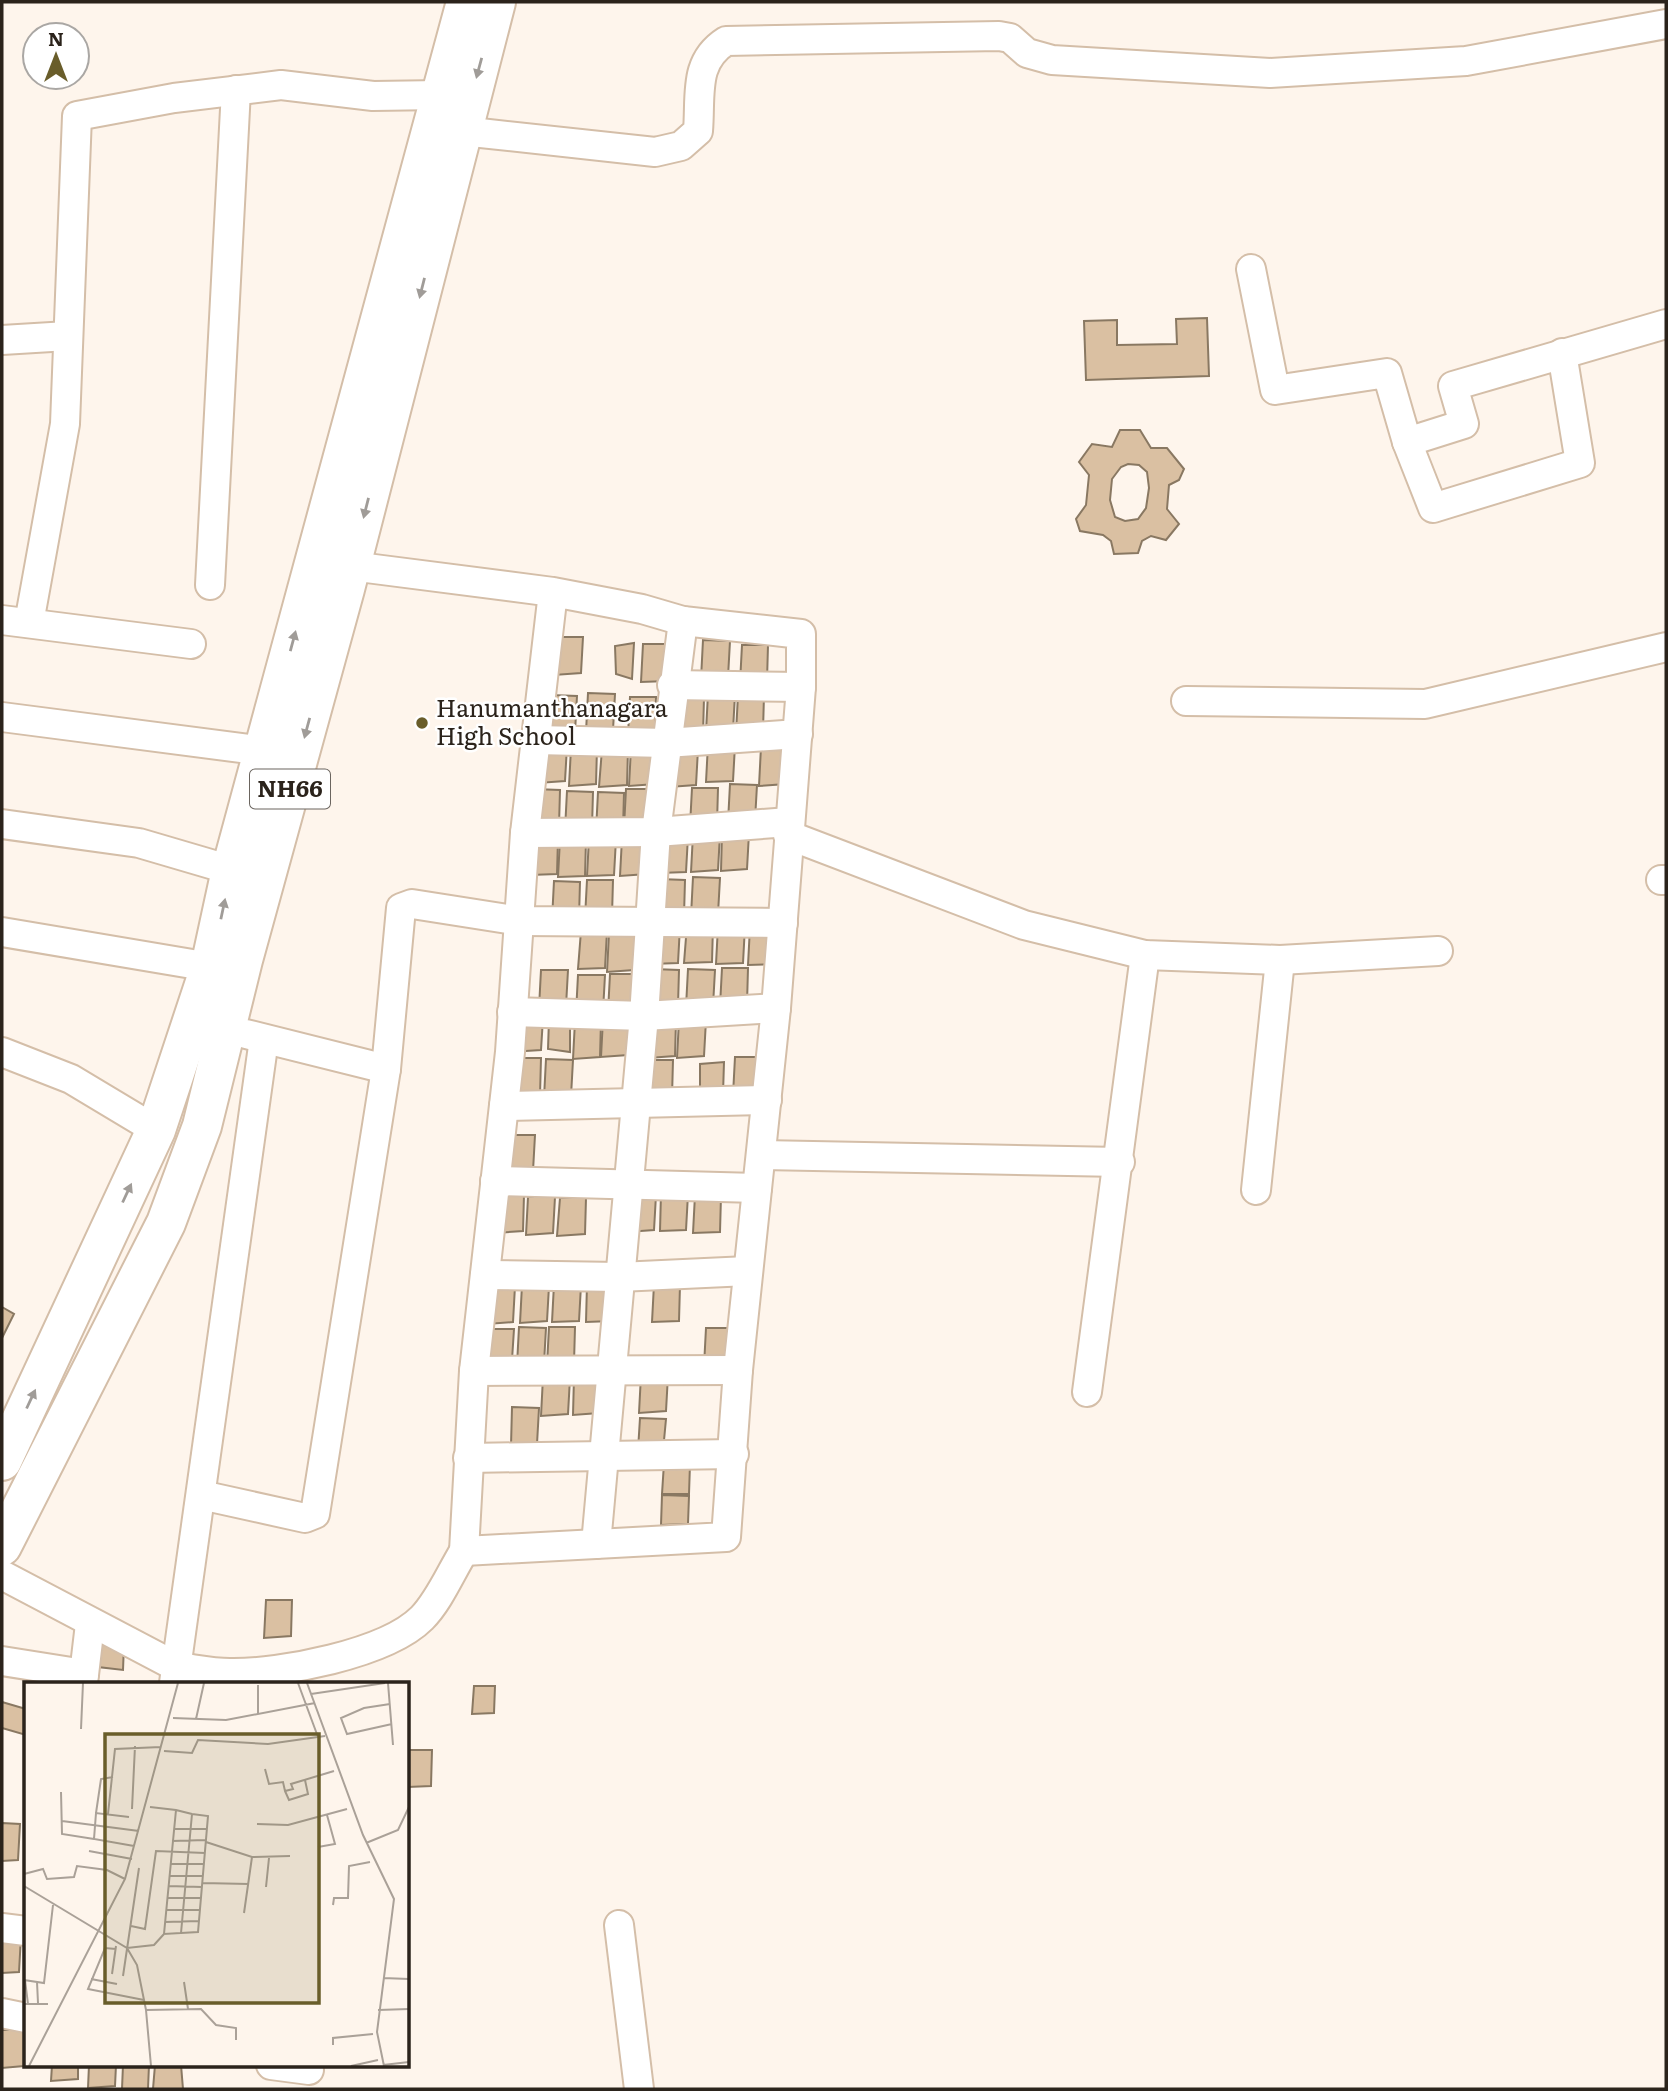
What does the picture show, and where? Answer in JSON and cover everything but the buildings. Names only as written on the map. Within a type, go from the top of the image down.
[{"type":"highway","name":"NH66","points":[[2,1461],[156,1130],[210,967],[231,870],[466,2]]},
{"type":"highway","name":"NH66","points":[[2,1546],[166,1223],[202,1126],[351,566],[496,2]]},
{"type":"street","points":[[463,131],[655,152],[681,145],[698,131],[703,64],[712,50],[726,41],[999,36],[1010,38],[1027,53],[1052,60],[1270,73],[1466,61],[1660,17]]},
{"type":"street","points":[[191,644],[15,621],[65,424],[77,116],[174,98],[281,85],[373,96],[441,95]]},
{"type":"street","points":[[210,585],[236,90]]},
{"type":"street","points":[[1251,269],[1275,390],[1387,373],[1407,442],[1433,509],[1580,463],[1562,353]]},
{"type":"street","points":[[1407,442],[1464,424],[1453,386],[1666,324]]},
{"type":"street","points":[[2,340],[68,336]]},
{"type":"street","points":[[351,566],[553,592],[642,609],[683,621],[801,634],[798,734],[788,829],[776,1008],[738,1370],[726,1537],[464,1551]]},
{"type":"street","points":[[2,1575],[182,1678],[330,1659],[386,1643],[422,1618],[464,1551],[474,1371],[504,1107],[526,833],[536,740],[545,688],[553,592]]},
{"type":"street","points":[[596,1544],[602,1454],[644,1016],[656,832],[683,621]]},
{"type":"street","points":[[1186,701],[1425,704],[1666,647]]},
{"type":"street","points":[[673,685],[801,687]]},
{"type":"street","points":[[2,717],[264,751]]},
{"type":"street","points":[[536,740],[666,743],[798,734]]},
{"type":"street","points":[[2,824],[139,843],[231,870]]},
{"type":"street","points":[[526,833],[788,829],[1024,925],[1145,955],[1280,960],[1438,951]]},
{"type":"street","points":[[201,1495],[305,1518],[316,1514],[386,1069],[401,908],[412,904],[520,920],[783,923]]},
{"type":"street","points":[[2,932],[210,967]]},
{"type":"street","points":[[1087,1392],[1120,1162],[1145,955]]},
{"type":"street","points":[[1256,1190],[1280,960]]},
{"type":"street","points":[[512,1012],[644,1016],[776,1008]]},
{"type":"street","points":[[226,1029],[386,1069]]},
{"type":"street","points":[[182,1678],[201,1495],[264,1039]]},
{"type":"street","points":[[2,1052],[71,1079],[156,1130]]},
{"type":"street","points":[[504,1107],[767,1100]]},
{"type":"street","points":[[761,1155],[1120,1162]]},
{"type":"street","points":[[495,1181],[757,1188]]},
{"type":"street","points":[[485,1275],[619,1277],[748,1270]]},
{"type":"street","points":[[474,1371],[738,1370]]},
{"type":"street","points":[[468,1458],[734,1454]]},
{"type":"street","points":[[2,1661],[83,1679],[90,1624]]},
{"type":"street","points":[[619,1925],[639,2089]]},
{"type":"street","points":[[2,1928],[24,1931]]},
{"type":"street","points":[[2,2013],[24,2018]]},
{"type":"street","points":[[275,2066],[310,2075]]},
{"type":"place","name":"Hanumanthanagara High School","points":[[422,723]]}]
